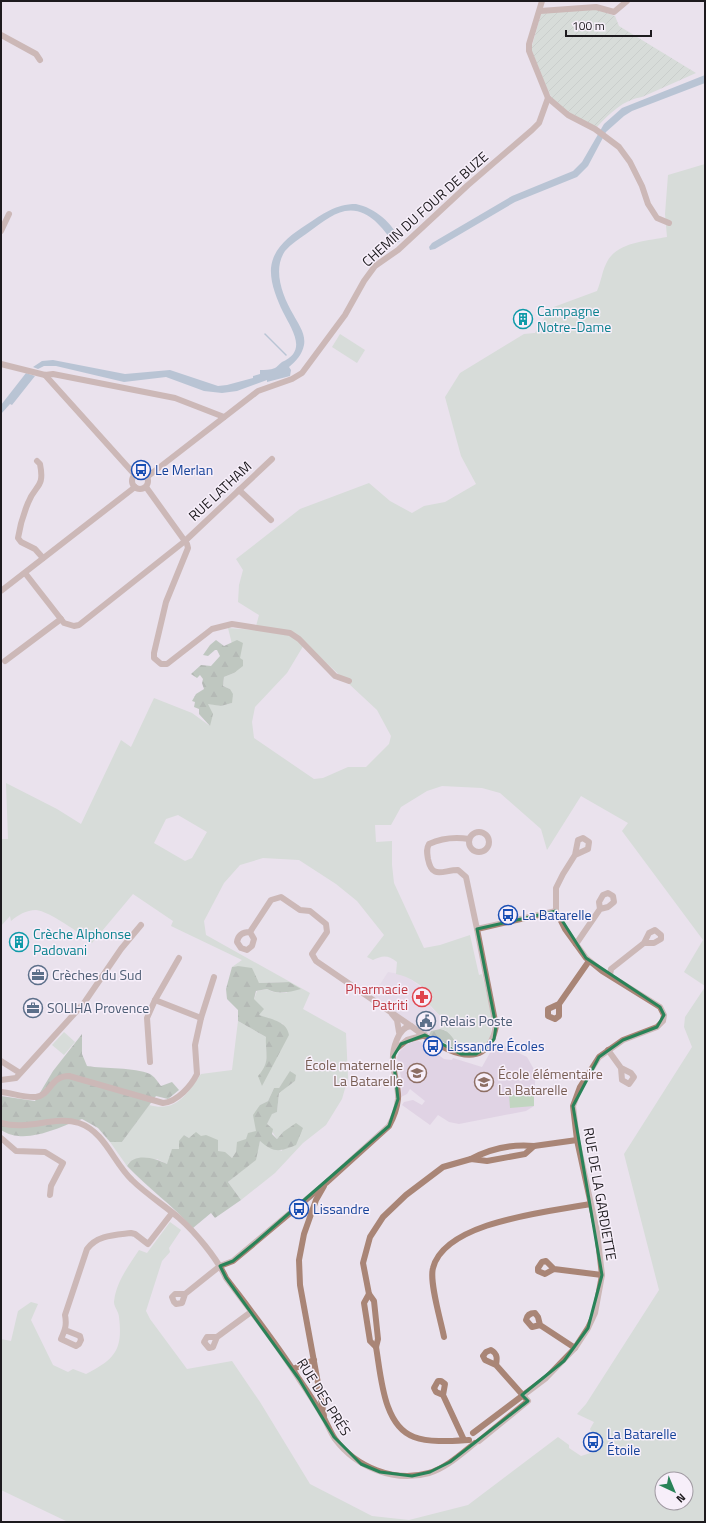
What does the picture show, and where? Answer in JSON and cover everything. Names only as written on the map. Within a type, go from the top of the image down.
[{"type":"street","points":[[542,1],[529,44],[529,51],[548,98],[568,115],[606,136],[624,152],[642,186],[648,204],[657,218],[669,223]]},
{"type":"street","points":[[540,11],[596,7],[614,12],[627,1]]},
{"type":"street","points":[[1,35],[36,54],[40,60]]},
{"type":"street","name":"CHEMIN DU FOUR DE BUZE","points":[[149,476],[258,391],[302,374],[348,311],[371,270],[398,250],[468,185],[532,130],[539,123],[548,98]]},
{"type":"street","points":[[1,231],[9,214]]},
{"type":"street","points":[[1,364],[42,374],[129,388],[175,398],[224,417]]},
{"type":"street","points":[[42,374],[135,475]]},
{"type":"street","name":"RUE LATHAM","points":[[61,619],[68,625],[79,624],[185,541],[272,459]]},
{"type":"street","points":[[37,461],[40,464],[42,482],[28,502],[25,514],[22,518],[18,538],[21,542],[35,549],[43,558]]},
{"type":"street","points":[[135,475],[141,474],[149,476],[146,487],[141,489],[135,487]]},
{"type":"street","points":[[135,475],[133,482],[135,487]]},
{"type":"street","points":[[1,591],[135,487]]},
{"type":"street","points":[[146,487],[185,541],[188,548],[186,557],[174,581],[166,602],[154,653],[156,661],[161,664],[167,664],[212,629],[224,624],[232,624],[290,633],[299,639],[335,676],[349,681]]},
{"type":"street","points":[[239,490],[270,520]]},
{"type":"street","points":[[5,661],[61,619],[25,573]]},
{"type":"street","points":[[250,932],[271,900],[276,897],[281,897],[300,910],[310,911],[326,924],[327,928],[327,932],[312,954],[316,961],[392,1014],[399,1016],[412,1027],[446,1049],[461,1054],[476,1054],[487,1048],[494,1039],[496,1026],[466,877],[458,870],[439,873],[433,872],[429,867],[426,852],[430,844],[434,842],[458,837],[469,838]]},
{"type":"street","points":[[575,854],[556,888],[556,911],[565,929],[589,961],[610,975],[611,969],[644,943]]},
{"type":"street","points":[[576,944],[600,909]]},
{"type":"street","points":[[477,929],[556,911]]},
{"type":"street","points":[[1,1080],[13,1080],[84,1004],[121,949],[141,925]]},
{"type":"street","points":[[150,1062],[147,1018],[155,1000],[179,958]]},
{"type":"street","points":[[559,1004],[589,961]]},
{"type":"street","name":"RUE DE LA GARDIETTE","points":[[472,1441],[469,1437],[546,1378],[575,1348],[588,1328],[595,1313],[602,1275],[596,1232],[577,1140],[572,1106],[590,1070],[599,1057],[623,1040],[657,1027],[663,1021],[664,1015],[660,1007],[610,975]]},
{"type":"street","points":[[1,1092],[36,1097],[44,1094],[55,1079],[62,1076],[69,1076],[163,1103],[169,1102],[184,1092],[197,1074],[195,1045],[201,1018],[214,977]]},
{"type":"street","points":[[155,1000],[201,1018]]},
{"type":"street","points":[[392,1014],[396,1020],[399,1033],[407,1040]]},
{"type":"street","points":[[185,1294],[220,1266],[233,1261],[326,1183],[385,1130],[392,1120],[398,1099],[397,1083],[393,1064],[399,1033],[403,1028],[412,1027]]},
{"type":"street","points":[[412,1027],[416,1034],[414,1037]]},
{"type":"street","points":[[395,1050],[407,1040],[425,1035]]},
{"type":"street","points":[[608,1050],[621,1068]]},
{"type":"street","points":[[1,1061],[20,1073]]},
{"type":"street","name":"RUE DES PRÉS","points":[[1,1123],[23,1127],[69,1120],[80,1123],[100,1138],[132,1180],[187,1227],[220,1266],[226,1278],[293,1369],[334,1437],[349,1454],[362,1464],[380,1472],[399,1476],[412,1476],[430,1472],[450,1462],[465,1451],[472,1441]]},
{"type":"street","points":[[1,1138],[16,1151],[45,1152],[63,1163],[51,1186],[50,1195]]},
{"type":"street","points":[[496,1365],[528,1401],[472,1441],[426,1440],[412,1436],[400,1428],[390,1415],[376,1347],[378,1339],[374,1301],[369,1294],[363,1263],[370,1237],[383,1217],[406,1195],[443,1167],[471,1159],[485,1152],[522,1145],[534,1146],[577,1140]]},
{"type":"street","points":[[471,1159],[487,1161],[524,1154],[534,1146]]},
{"type":"street","points":[[325,1420],[300,1285],[299,1260],[304,1234],[316,1200],[326,1183]]},
{"type":"street","points":[[444,1337],[436,1300],[433,1268],[442,1249],[457,1238],[490,1224],[590,1204]]},
{"type":"street","points":[[65,1330],[67,1324],[65,1315],[87,1249],[92,1242],[97,1239],[131,1233],[135,1234],[148,1244],[172,1213]]},
{"type":"street","points":[[554,1269],[602,1275]]},
{"type":"street","points":[[369,1294],[364,1302],[370,1341],[376,1347]]},
{"type":"street","points":[[217,1337],[251,1312]]},
{"type":"street","points":[[540,1325],[575,1348]]},
{"type":"street","points":[[293,1369],[314,1360]]},
{"type":"street","points":[[443,1395],[472,1441]]},
{"type":"highlighted area","points":[[556,911],[586,958],[660,1007],[664,1015],[657,1027],[623,1040],[599,1057],[573,1106],[602,1275],[588,1328],[564,1361],[522,1395],[528,1401],[450,1462],[430,1472],[412,1476],[380,1472],[361,1464],[334,1437],[299,1379],[226,1278],[220,1266],[233,1261],[256,1242],[389,1126],[398,1099],[393,1057],[401,1044],[425,1035],[461,1054],[476,1054],[487,1047],[494,1039],[496,1026],[477,929]]},
{"type":"shaded area","points":[[388,972],[405,975],[434,998],[431,1007],[442,1018],[444,1024],[440,1029],[431,1031],[429,1035],[372,997]]},
{"type":"shaded area","name":"École élémentaire La Batarelle","points":[[419,1041],[444,1059],[452,1060],[453,1058],[482,1067],[496,1042],[527,1057],[536,1073],[534,1106],[526,1111],[459,1124],[449,1122],[438,1115],[430,1125],[402,1105],[404,1102],[413,1100],[422,1105],[425,1101],[410,1089],[407,1094],[401,1097],[402,1082],[397,1058],[399,1052],[409,1042]]},
{"type":"green space","points":[[596,9],[615,16],[619,26],[696,73],[623,104],[612,112],[597,127],[573,116],[553,100],[531,49],[541,14],[545,12]]},
{"type":"green space","points":[[705,164],[705,986],[684,972],[703,940],[622,831],[628,823],[581,796],[547,850],[541,829],[500,793],[482,788],[442,786],[427,791],[401,807],[391,825],[375,825],[376,842],[392,841],[394,883],[424,948],[440,945],[470,935],[479,975],[482,974],[491,1013],[492,1026],[490,1037],[485,1046],[475,1051],[459,1050],[445,1030],[440,1029],[443,1024],[442,1018],[429,1004],[433,998],[430,994],[411,980],[396,974],[397,962],[394,960],[385,956],[373,960],[367,957],[384,935],[357,901],[336,884],[299,860],[263,858],[240,865],[224,883],[204,921],[206,935],[310,993],[303,1009],[346,1033],[348,1078],[342,1099],[326,1125],[303,1143],[275,1173],[241,1200],[228,1182],[255,1160],[260,1141],[282,1151],[283,1132],[277,1139],[267,1124],[272,1113],[277,1112],[279,1092],[295,1081],[291,1071],[279,1088],[274,1088],[268,1101],[260,1105],[256,1131],[246,1139],[232,1158],[218,1151],[201,1136],[189,1138],[184,1135],[179,1149],[167,1164],[157,1159],[129,1162],[127,1166],[110,1142],[122,1142],[149,1105],[159,1107],[167,1106],[180,1100],[201,1074],[232,1070],[238,1021],[266,1037],[267,1056],[262,1086],[283,1024],[258,1015],[254,999],[257,991],[267,989],[273,992],[287,993],[289,982],[259,983],[238,966],[232,967],[242,960],[171,926],[173,921],[133,894],[92,943],[73,929],[42,911],[36,910],[22,913],[11,921],[10,916],[1,926],[1,839],[8,839],[6,783],[57,809],[81,824],[121,740],[131,747],[154,698],[192,713],[210,726],[207,703],[221,706],[232,703],[230,689],[223,686],[224,677],[234,673],[240,658],[232,644],[228,628],[255,630],[259,615],[238,602],[239,585],[243,570],[236,559],[300,509],[369,483],[390,501],[412,513],[424,506],[445,502],[476,484],[461,456],[445,397],[460,373],[524,334],[535,333],[551,308],[597,291],[606,264],[610,257],[617,251],[632,244],[667,237],[665,214],[668,175]],"holes":[[[305,643],[377,710],[391,736],[389,744],[366,767],[348,767],[323,778],[314,779],[254,738],[252,722],[255,707],[287,673]],[[178,815],[207,832],[192,858],[185,861],[154,843],[166,819]]]},
{"type":"green space","points":[[340,334],[365,350],[357,363],[332,347]]},
{"type":"green space","points":[[216,640],[224,646],[237,640],[243,643],[240,658],[243,660],[243,666],[234,673],[224,677],[223,686],[230,689],[233,694],[232,703],[221,706],[208,704],[213,714],[210,726],[199,714],[199,709],[194,707],[195,702],[192,701],[196,694],[204,689],[202,683],[203,679],[200,675],[197,678],[191,674],[201,665],[211,666],[220,656],[217,650],[208,656],[203,655],[210,645]]},
{"type":"green space","points":[[238,966],[252,968],[259,983],[289,982],[301,989],[284,992],[275,992],[267,989],[256,991],[254,999],[264,1009],[259,1015],[273,1019],[282,1024],[288,1030],[289,1035],[262,1086],[258,1076],[266,1062],[266,1037],[238,1021],[238,1010],[227,999],[226,989],[232,967]]},
{"type":"green space","points":[[705,987],[705,1522],[68,1522],[1,1490],[1,1339],[11,1341],[18,1311],[31,1302],[38,1304],[31,1320],[53,1365],[68,1372],[73,1369],[86,1374],[96,1369],[110,1358],[118,1346],[120,1338],[119,1317],[114,1302],[120,1281],[139,1250],[147,1253],[170,1222],[181,1230],[169,1248],[170,1252],[162,1261],[146,1311],[150,1319],[187,1369],[232,1361],[260,1402],[310,1484],[372,1516],[409,1520],[468,1505],[558,1437],[569,1445],[569,1448],[581,1456],[597,1451],[594,1437],[590,1429],[594,1422],[577,1414],[586,1404],[659,1290],[624,1154],[692,1047],[684,1027],[685,1017]]},
{"type":"green space","points":[[440,1029],[450,1034],[459,1050],[429,1035],[431,1031]]},
{"type":"green space","points":[[64,1032],[75,1042],[64,1055],[52,1045]]},
{"type":"green space","points":[[82,1034],[82,1054],[87,1066],[136,1070],[150,1074],[161,1086],[172,1082],[179,1090],[168,1099],[156,1096],[122,1142],[110,1142],[98,1128],[82,1119],[42,1134],[31,1136],[10,1134],[1,1130],[1,1096],[35,1101],[53,1071]]},
{"type":"green space","points":[[290,1071],[296,1075],[295,1081],[279,1093],[277,1112],[272,1114],[267,1124],[273,1129],[272,1134],[277,1139],[283,1132],[296,1123],[303,1128],[296,1145],[277,1150],[269,1148],[260,1141],[256,1160],[228,1182],[241,1200],[215,1218],[211,1213],[193,1228],[127,1166],[130,1162],[140,1158],[151,1158],[167,1164],[172,1149],[179,1149],[179,1141],[184,1135],[189,1138],[196,1132],[201,1136],[206,1135],[218,1140],[218,1151],[225,1152],[232,1158],[236,1152],[237,1142],[246,1139],[248,1133],[256,1131],[253,1115],[260,1105],[268,1101],[274,1088],[279,1088]]},
{"type":"green space","points":[[534,1094],[534,1106],[510,1108],[509,1095]]},
{"type":"water","points":[[705,75],[705,83],[632,111],[624,116],[606,132],[588,166],[577,177],[515,202],[435,249],[430,250],[429,247],[432,243],[512,196],[573,171],[582,162],[604,124],[622,108]]},
{"type":"water","points":[[349,204],[356,204],[370,209],[388,222],[397,234],[400,241],[397,243],[393,242],[384,230],[367,215],[360,212],[345,211],[325,220],[285,251],[279,266],[280,283],[289,307],[304,336],[303,349],[300,355],[289,367],[291,370],[290,376],[267,382],[267,380],[237,391],[222,393],[204,391],[166,377],[124,382],[56,366],[44,366],[38,369],[33,367],[42,361],[53,360],[125,374],[170,370],[218,386],[253,378],[253,376],[260,374],[260,370],[275,368],[290,357],[294,352],[296,340],[276,296],[273,285],[271,268],[275,254],[289,237],[324,214],[335,208]]},
{"type":"water","points":[[26,373],[35,376],[12,405],[10,404],[1,414],[1,405]]},
{"type":"waterway","points":[[265,334],[286,355]]},
{"type":"place","name":"Campagne Notre-Dame","points":[[523,319]]},
{"type":"place","name":"Le Merlan","points":[[141,470]]},
{"type":"place","name":"La Batarelle","points":[[508,915]]},
{"type":"place","name":"Crèche Alphonse Padovani","points":[[19,942]]},
{"type":"place","name":"Crèches du Sud","points":[[38,975]]},
{"type":"place","name":"Pharmacie Patriti","points":[[422,997]]},
{"type":"place","name":"SOLIHA Provence","points":[[33,1008]]},
{"type":"place","name":"Relais Poste","points":[[426,1021]]},
{"type":"place","name":"Lissandre Écoles","points":[[433,1046]]},
{"type":"place","name":"École maternelle La Batarelle","points":[[417,1073]]},
{"type":"place","name":"École élémentaire La Batarelle","points":[[484,1082]]},
{"type":"place","name":"Lissandre","points":[[299,1209]]},
{"type":"place","name":"La Batarelle Étoile","points":[[593,1442]]}]
